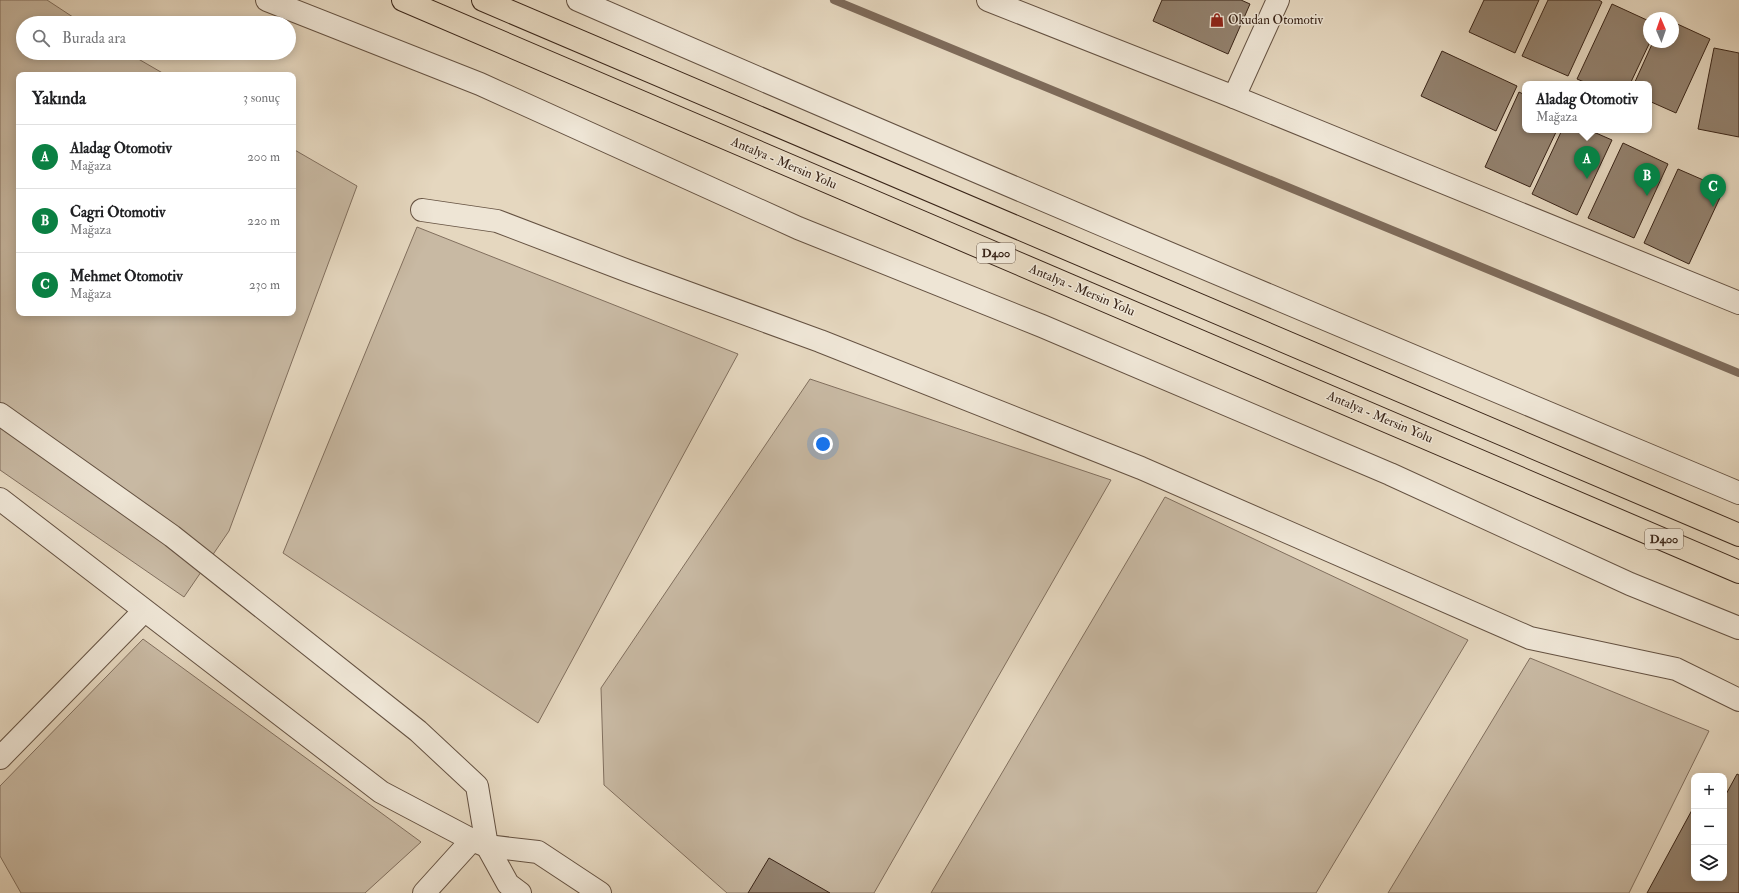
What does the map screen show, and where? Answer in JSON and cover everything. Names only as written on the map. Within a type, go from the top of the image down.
[{"type":"highway","name":"Antalya - Mersin Yolu","points":[[403,0],[1589,506],[1739,572]]},
{"type":"highway","name":"D400","points":[[483,0],[1739,535]]},
{"type":"street","points":[[267,0],[480,84],[798,228],[1078,341],[1390,474],[1630,584],[1739,628]]},
{"type":"street","points":[[578,0],[848,118],[1739,492]]},
{"type":"street","points":[[988,0],[1234,97],[1739,303]]},
{"type":"street","points":[[1234,97],[1278,0]]},
{"type":"street","points":[[422,210],[497,221],[628,271],[820,341],[1141,468],[1530,638],[1676,669],[1739,700]]},
{"type":"street","points":[[0,414],[172,536],[418,731],[477,786],[480,843],[508,884],[520,893]]},
{"type":"street","points":[[0,499],[381,792],[480,843],[538,852],[600,893]]},
{"type":"street","points":[[0,758],[144,611]]},
{"type":"street","points":[[424,893],[480,843]]},
{"type":"shaded area","points":[[0,0],[47,0],[71,16],[16,16],[16,60],[140,60],[161,72],[16,72],[16,316],[296,316],[296,151],[357,186],[229,531],[184,597],[0,470]]},
{"type":"shaded area","points":[[417,227],[738,354],[538,723],[283,553]]},
{"type":"shaded area","points":[[810,379],[1111,480],[874,893],[727,893],[604,785],[601,688]]},
{"type":"shaded area","points":[[1165,497],[1468,640],[1316,893],[931,893]]},
{"type":"shaded area","points":[[143,639],[421,842],[365,893],[21,893],[0,856],[0,786]]},
{"type":"shaded area","points":[[1530,658],[1709,731],[1629,893],[1388,893]]},
{"type":"building","points":[[1162,0],[1241,0],[1250,4],[1228,54],[1153,21]]},
{"type":"building","points":[[1484,0],[1539,0],[1515,53],[1469,32]]},
{"type":"building","points":[[1548,0],[1599,0],[1602,2],[1568,76],[1522,56]]},
{"type":"building","points":[[1612,4],[1643,18],[1643,48],[1647,48],[1631,81],[1582,81],[1577,79]]},
{"type":"building","points":[[1679,25],[1710,39],[1676,113],[1652,102],[1652,81],[1635,81],[1650,48],[1679,48]]},
{"type":"building","points":[[1714,48],[1739,53],[1739,137],[1698,129]]},
{"type":"building","points":[[1442,51],[1517,86],[1496,131],[1421,96]]},
{"type":"building","points":[[1519,92],[1522,94],[1522,133],[1556,133],[1530,187],[1485,167]]},
{"type":"building","points":[[1561,133],[1596,133],[1612,140],[1577,215],[1532,194]]},
{"type":"building","points":[[1623,143],[1668,164],[1634,238],[1588,218]]},
{"type":"building","points":[[1678,169],[1724,189],[1689,264],[1644,243]]},
{"type":"building","points":[[1737,774],[1739,775],[1739,893],[1647,893],[1691,812],[1691,881],[1727,881],[1727,792]]},
{"type":"building","points":[[769,858],[830,893],[748,893]]},
{"type":"waterway","points":[[834,0],[1739,373]]},
{"type":"place","name":"Okudan Otomotiv","points":[[1217,20]]},
{"type":"place","name":"Aladag Otomotiv","points":[[1587,179]]},
{"type":"place","name":"Cagri Otomotiv","points":[[1647,196]]},
{"type":"place","name":"Mehmet Otomotiv","points":[[1713,207]]}]
